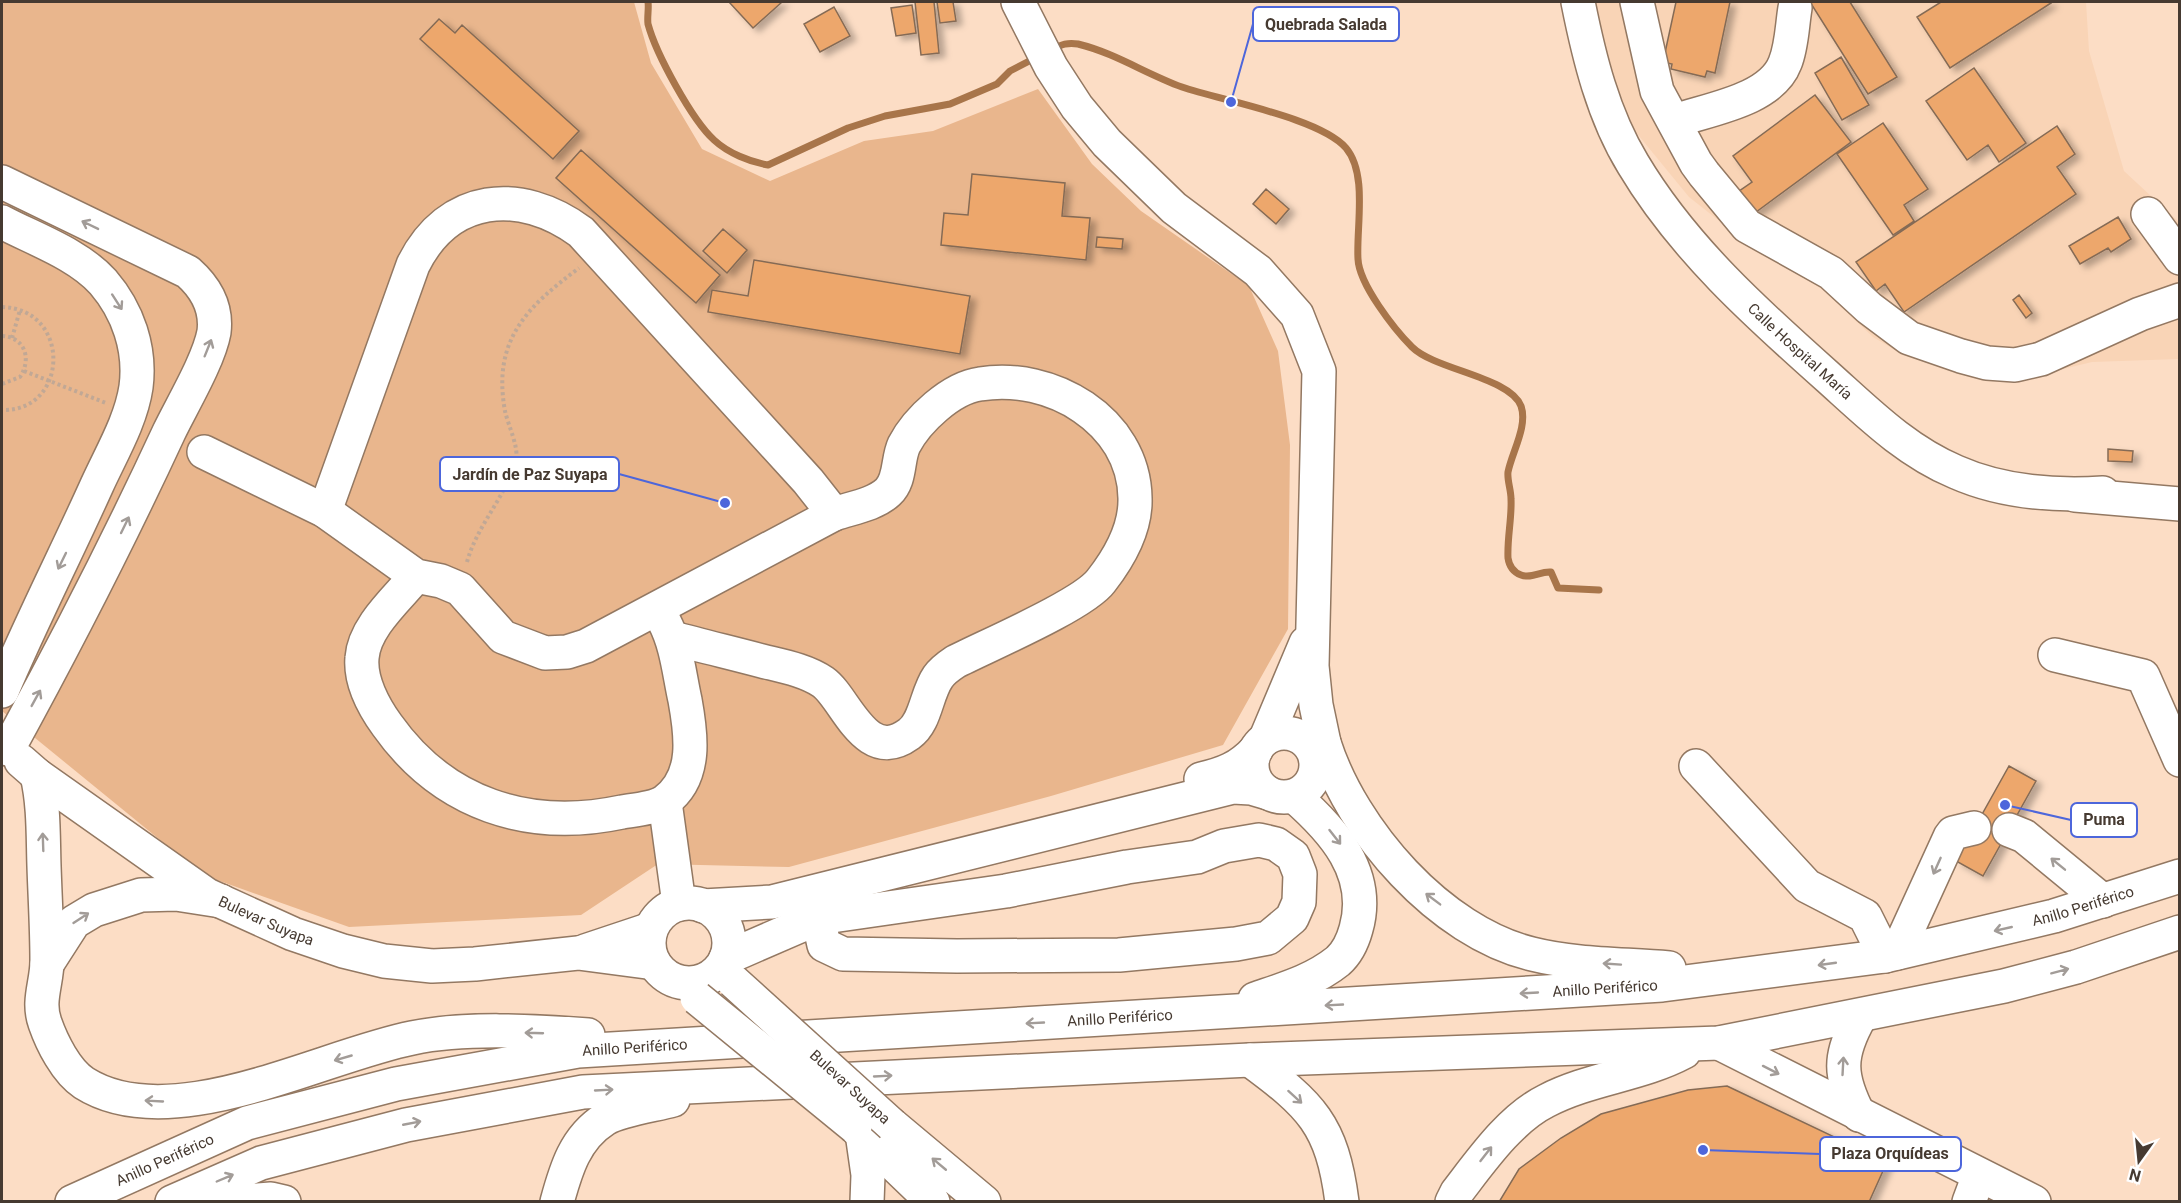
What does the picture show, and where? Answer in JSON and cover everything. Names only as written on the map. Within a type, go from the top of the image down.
[{"type":"main road","points":[[818,918],[824,945],[843,954],[1119,955],[1236,944],[1268,938],[1292,918],[1299,902],[1300,874],[1293,856],[1276,844],[1259,840],[1224,846],[1197,857],[1127,867],[1006,891],[818,918],[727,963],[700,981],[676,981],[650,952],[651,929],[657,918],[691,905],[772,902],[923,867],[1233,788],[1251,788],[1281,794],[1312,782],[1320,741],[1311,666],[1319,371],[1297,315],[1258,271],[1174,208],[1107,143],[1077,107],[1051,67],[1018,2]]},
{"type":"main road","name":"Calle Hospital María","points":[[1578,2],[1598,85],[1632,163],[1675,225],[1779,334],[1910,448],[1947,468],[1981,482],[2006,488],[2075,495],[2180,488]]},
{"type":"main road","points":[[1637,2],[1657,91],[1696,163],[1747,226],[1831,273],[1899,333],[1923,344],[1987,363],[2028,363],[2180,300]]},
{"type":"main road","points":[[1674,121],[1757,94],[1775,81],[1788,55],[1795,8]]},
{"type":"main road","points":[[2,182],[188,273],[206,292],[214,318],[211,344],[158,458],[49,675],[5,747]]},
{"type":"main road","points":[[325,511],[413,265],[422,246],[441,225],[465,211],[489,204],[516,203],[561,218],[600,252],[808,481],[834,514]]},
{"type":"main road","points":[[2148,214],[2180,258]]},
{"type":"main road","points":[[2,222],[78,262],[101,280],[119,304],[131,330],[137,359],[136,388],[129,412],[2,691]]},
{"type":"main road","points":[[204,452],[325,511],[416,576],[441,581],[460,589],[503,637],[545,653],[567,652],[586,646],[834,514],[873,502],[889,491],[897,475],[904,446],[945,399],[976,384],[1009,380],[1070,397],[1098,418],[1120,445],[1131,471],[1135,498],[1131,528],[1121,550],[1100,583],[1076,600],[955,662],[939,675],[920,721],[911,734],[898,739],[884,741],[858,728],[845,711],[837,694],[821,681],[799,671],[673,638]]},
{"type":"main road","points":[[2075,495],[2180,504]]},
{"type":"main road","points":[[416,576],[372,629],[362,657],[363,679],[380,716],[404,749],[447,785],[494,809],[529,816],[589,819],[665,802],[688,766],[691,742],[673,638],[657,608]]},
{"type":"main road","points":[[923,867],[928,857],[936,850],[1228,773],[1244,764],[1261,744],[1281,707],[1312,627]]},
{"type":"main road","points":[[2055,655],[2143,676],[2180,760]]},
{"type":"main road","points":[[1281,707],[1292,704],[1303,705],[1312,711],[1320,741],[1340,782],[1375,842],[1422,891],[1470,927],[1504,944],[1541,956],[1755,974]]},
{"type":"main road","points":[[1214,1012],[1308,981],[1340,960],[1353,941],[1358,922],[1360,899],[1356,875],[1343,847],[1322,820],[1281,794],[1259,785],[1253,774],[1261,744],[1278,733],[1297,736],[1312,748],[1320,741]]},
{"type":"main road","name":"Bulevar Suyapa","points":[[5,747],[37,775],[207,895],[293,934],[384,962],[432,966],[475,964],[578,953],[651,929]]},
{"type":"main road","points":[[1696,766],[1807,886],[1866,916],[1891,955]]},
{"type":"main road","points":[[37,775],[42,811],[47,964],[40,1000],[44,1022],[63,1060],[83,1083],[125,1099],[174,1102],[221,1094],[412,1037],[488,1032],[584,1035],[698,1043]]},
{"type":"main road","points":[[665,802],[691,905],[722,922],[727,963]]},
{"type":"main road","points":[[1891,955],[1950,837],[1953,833],[1974,828]]},
{"type":"main road","points":[[2009,830],[2025,836],[2103,901]]},
{"type":"main road","name":"Anillo Periférico","points":[[72,1202],[247,1123],[396,1084],[578,1051],[1662,985],[1891,955],[2055,916],[2180,876]]},
{"type":"main road","points":[[47,964],[74,922],[94,910],[141,895],[176,894],[221,901]]},
{"type":"main road","points":[[727,963],[750,922],[772,902]]},
{"type":"main road","points":[[172,1202],[261,1163],[406,1125],[583,1092],[742,1082],[1710,1043],[1860,1017],[2024,981],[2076,967],[2180,932]]},
{"type":"main road","name":"Bulevar Suyapa","points":[[578,953],[676,981],[870,1128],[984,1202]]},
{"type":"main road","name":"Bulevar Suyapa","points":[[727,963],[933,1202]]},
{"type":"main road","points":[[1858,1115],[1847,1093],[1842,1076],[1848,1038],[1860,1017]]},
{"type":"main road","points":[[1452,1202],[1457,1192],[1498,1139],[1545,1101],[1601,1080],[1661,1064],[1710,1043],[1858,1115],[1974,1188],[2034,1202]]},
{"type":"main road","points":[[1250,1060],[1308,1108],[1328,1137],[1338,1169],[1342,1202]]},
{"type":"main road","points":[[557,1202],[565,1171],[580,1141],[606,1118],[742,1082]]},
{"type":"main road","points":[[867,1202],[870,1128]]},
{"type":"main road","points":[[232,1202],[271,1199],[284,1202]]},
{"type":"path","points":[[460,589],[472,542],[506,488],[517,457],[505,409],[504,372],[507,349],[520,321],[543,295],[600,252]]},
{"type":"path","points":[[2,307],[20,310],[35,319],[46,331],[53,347],[54,364],[49,381],[40,394],[26,405],[2,410]]},
{"type":"path","points":[[12,338],[20,310]]},
{"type":"path","points":[[2,336],[12,338],[24,348],[27,363],[24,371],[13,381],[2,384]]},
{"type":"path","points":[[24,371],[129,412]]},
{"type":"shaded area","points":[[2,2],[634,2],[651,63],[702,149],[770,181],[864,141],[933,131],[1038,89],[1092,164],[1141,211],[1249,286],[1278,351],[1290,445],[1288,629],[1223,745],[1051,796],[789,867],[658,864],[581,915],[349,927],[203,875],[2,711]]},
{"type":"shaded area","points":[[1593,2],[2086,2],[2089,51],[2124,171],[2179,222],[2179,359],[2092,362],[2030,377],[1980,377],[1900,353],[1873,337],[1821,288],[1756,250],[1689,197],[1621,114]]},
{"type":"building","points":[[729,2],[782,2],[753,28]]},
{"type":"building","points":[[915,2],[934,2],[939,53],[921,55]]},
{"type":"building","points":[[937,2],[953,2],[956,21],[940,23]]},
{"type":"building","points":[[1676,2],[1730,2],[1715,73],[1707,71],[1705,77],[1671,69],[1672,64],[1663,62]]},
{"type":"building","points":[[1810,2],[1850,2],[1897,77],[1868,94]]},
{"type":"building","points":[[1941,2],[2051,3],[1950,68],[1917,17]]},
{"type":"building","points":[[912,5],[916,33],[896,36],[891,8]]},
{"type":"building","points":[[834,7],[850,36],[820,52],[804,24]]},
{"type":"building","points":[[439,19],[455,33],[462,25],[579,131],[553,159],[420,39]]},
{"type":"building","points":[[1841,57],[1869,105],[1842,120],[1815,73]]},
{"type":"building","points":[[1974,68],[2026,143],[1999,162],[1988,145],[1967,160],[1926,101]]},
{"type":"building","points":[[1815,95],[1851,142],[1748,218],[1732,196],[1752,182],[1733,156]]},
{"type":"building","points":[[1883,123],[1928,189],[1904,205],[1914,221],[1893,235],[1837,154]]},
{"type":"building","points":[[2057,126],[2075,154],[2057,167],[2076,194],[1904,312],[1885,284],[1876,291],[1856,262]]},
{"type":"building","points":[[581,150],[720,275],[696,303],[556,178]]},
{"type":"building","points":[[972,174],[1065,183],[1062,216],[1090,218],[1086,260],[941,245],[944,213],[968,215]]},
{"type":"building","points":[[1266,189],[1289,209],[1276,224],[1253,204]]},
{"type":"building","points":[[2118,217],[2131,239],[2111,252],[2108,248],[2080,264],[2069,246]]},
{"type":"building","points":[[723,229],[747,250],[727,273],[703,251]]},
{"type":"building","points":[[1097,237],[1123,239],[1122,249],[1096,247]]},
{"type":"building","points":[[754,260],[970,296],[960,354],[708,312],[712,290],[748,296]]},
{"type":"building","points":[[2019,295],[2032,313],[2026,318],[2013,300]]},
{"type":"building","points":[[2108,449],[2133,451],[2132,462],[2108,461]]},
{"type":"building","points":[[2009,766],[2036,781],[1983,876],[1956,861]]},
{"type":"building","points":[[1727,1086],[1887,1162],[1869,1202],[1499,1202],[1519,1169],[1561,1138],[1601,1114],[1688,1090]]},
{"type":"waterway","points":[[648,2],[648,24],[652,37],[676,86],[705,131],[732,153],[768,165],[848,128],[885,116],[950,104],[997,84],[1010,71],[1037,57]]},
{"type":"waterway","points":[[1052,49],[1071,43],[1092,48],[1182,87],[1293,119],[1333,137],[1346,148],[1353,159],[1359,186],[1358,259],[1360,269],[1364,281],[1387,318],[1412,347],[1423,355],[1503,388],[1514,396],[1521,406],[1523,414],[1521,430],[1508,472],[1511,499],[1508,551],[1510,566],[1525,576],[1551,572],[1558,588],[1599,590]]},
{"type":"place","name":"Quebrada Salada","points":[[1231,102]]},
{"type":"place","name":"Jardín de Paz Suyapa","points":[[725,503]]},
{"type":"place","name":"Puma","points":[[2005,805]]},
{"type":"place","name":"Plaza Orquídeas","points":[[1703,1150]]}]
